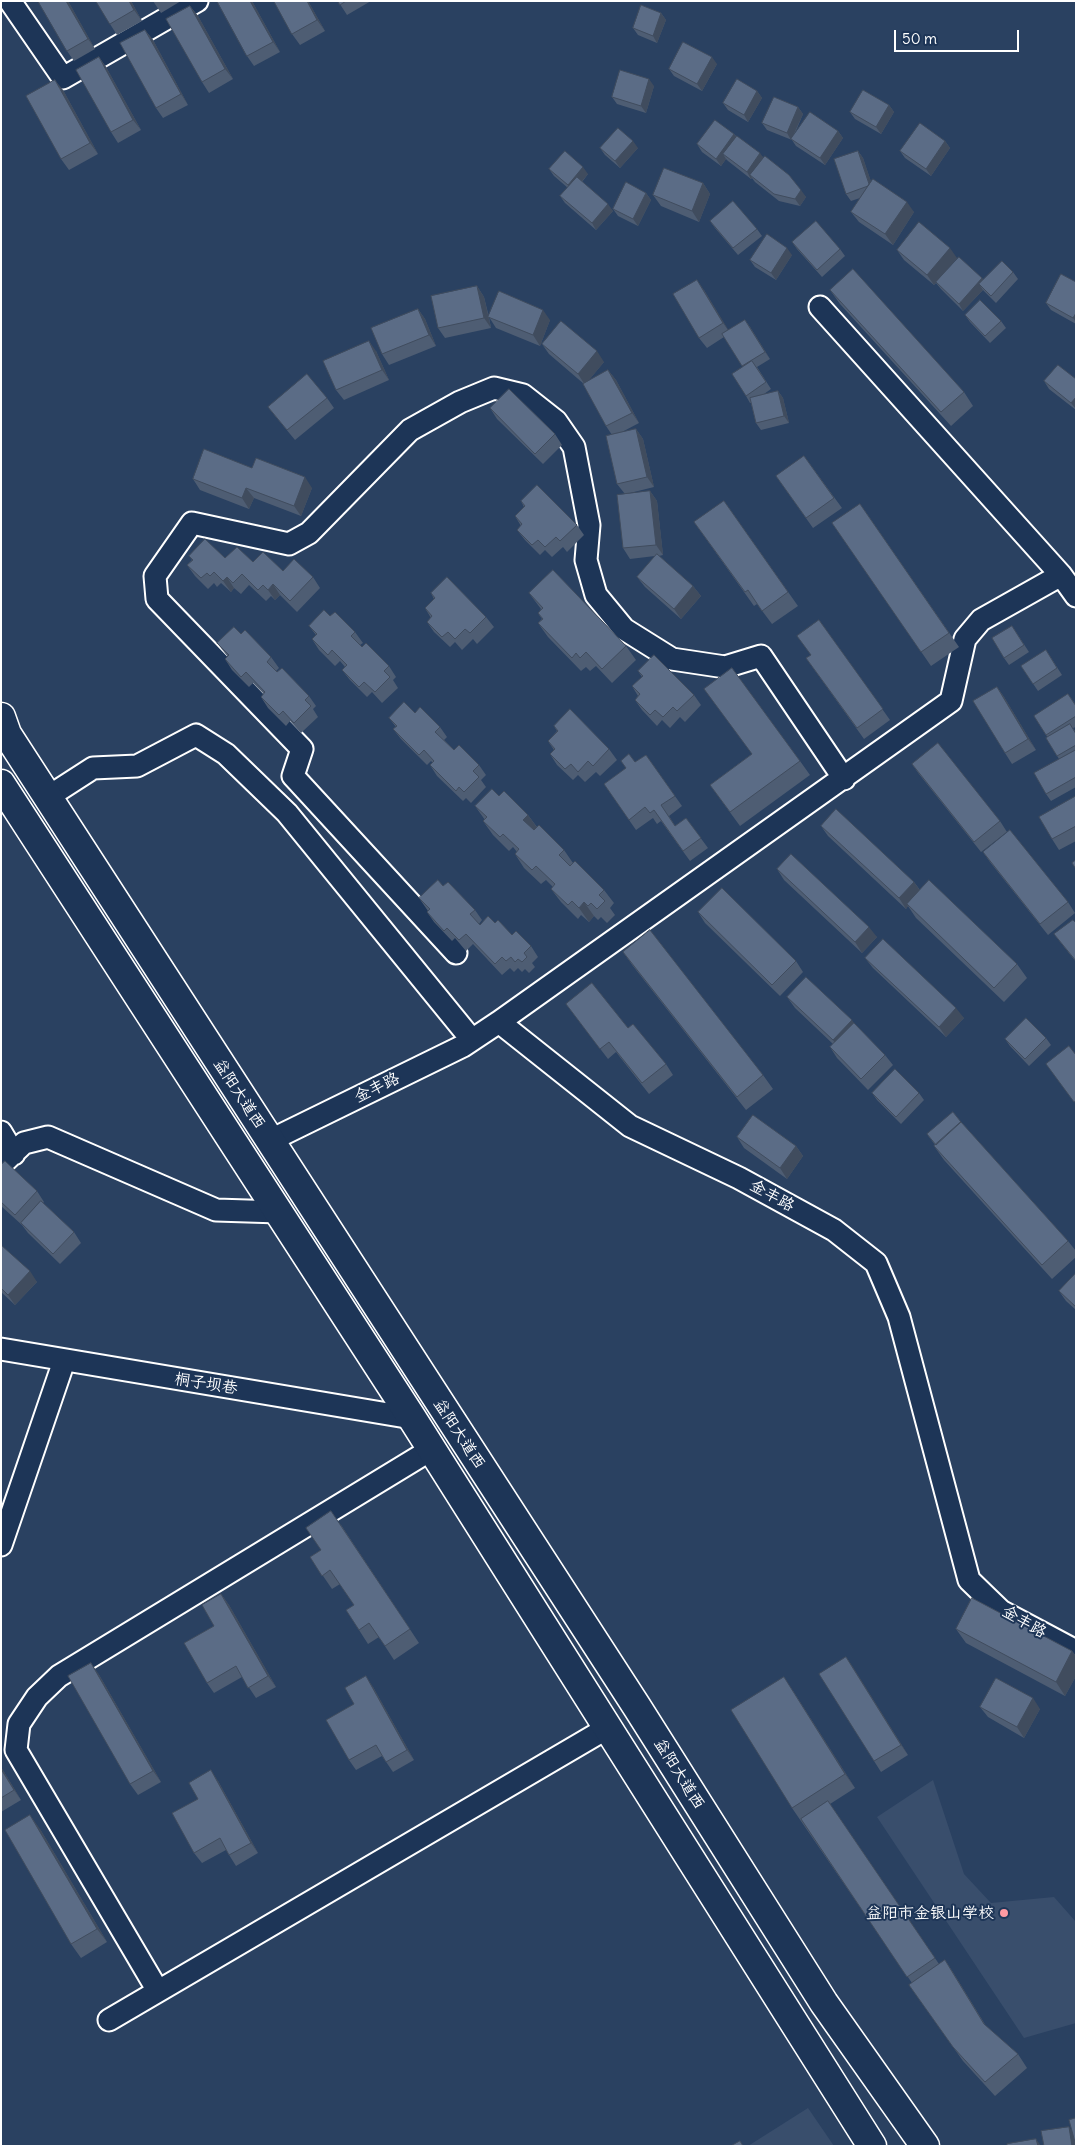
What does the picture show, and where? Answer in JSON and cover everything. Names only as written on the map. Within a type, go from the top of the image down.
[{"type":"main road","name":"益阳大道西","points":[[1,718],[7,734],[632,1699],[824,2003],[925,2146]]},
{"type":"main road","name":"益阳大道西","points":[[1,784],[432,1449],[872,2146]]},
{"type":"street","points":[[10,1],[63,78],[197,1]]},
{"type":"street","points":[[820,307],[1061,575],[1076,596]]},
{"type":"street","points":[[456,953],[294,776],[302,749],[157,599],[155,576],[192,523],[289,544],[309,533],[410,430],[460,402],[494,388],[523,395],[556,421],[574,447],[589,524],[586,560],[596,595],[624,629],[672,659],[725,667],[761,656],[844,779]]},
{"type":"street","points":[[499,1022],[950,702],[965,639],[981,620],[1061,575]]},
{"type":"street","points":[[48,797],[93,768],[137,766],[196,735],[226,754],[287,813],[472,1040]]},
{"type":"street","name":"金丰路","points":[[269,1140],[472,1040],[499,1022],[630,1126],[739,1178],[825,1225],[876,1263],[899,1317],[969,1580],[1001,1611],[1076,1651]]},
{"type":"street","points":[[1,1132],[7,1160]]},
{"type":"street","points":[[7,1160],[24,1143],[48,1137],[216,1210],[279,1212]]},
{"type":"street","name":"桐子坝巷","points":[[1,1349],[412,1418]]},
{"type":"street","points":[[1,1545],[64,1361]]},
{"type":"street","points":[[158,1991],[16,1750],[18,1724],[37,1697],[59,1676],[432,1449]]},
{"type":"street","points":[[109,2020],[609,1727]]},
{"type":"shaded area","name":"益阳市金银山学校","points":[[933,1780],[964,1874],[991,1903],[1054,1897],[1076,1922],[1076,2023],[1024,2038],[877,1817]]},
{"type":"shaded area","points":[[808,2108],[834,2146],[748,2146]]},
{"type":"building","points":[[38,1],[66,1],[88,39],[67,51]]},
{"type":"building","points":[[96,1],[129,1],[134,10],[110,24]]},
{"type":"building","points":[[217,1],[250,1],[273,42],[247,56]]},
{"type":"building","points":[[274,1],[307,1],[317,20],[292,34]]},
{"type":"building","points":[[338,1],[346,1],[340,5]]},
{"type":"building","points":[[641,5],[661,13],[653,36],[633,28]]},
{"type":"building","points":[[190,6],[225,69],[202,82],[166,19]]},
{"type":"building","points":[[145,30],[181,94],[156,108],[120,43]]},
{"type":"building","points":[[683,42],[712,57],[697,84],[669,69]]},
{"type":"building","points":[[99,57],[133,120],[111,132],[76,70]]},
{"type":"building","points":[[620,70],[649,79],[641,106],[612,97]]},
{"type":"building","points":[[737,79],[757,91],[744,115],[723,103]]},
{"type":"building","points":[[55,80],[90,143],[61,159],[26,96]]},
{"type":"building","points":[[863,90],[889,105],[876,127],[850,112]]},
{"type":"building","points":[[774,97],[798,107],[787,133],[762,123]]},
{"type":"building","points":[[810,112],[838,131],[820,158],[791,139]]},
{"type":"building","points":[[715,120],[734,134],[716,159],[697,144]]},
{"type":"building","points":[[920,123],[945,141],[926,169],[900,151]]},
{"type":"building","points":[[618,128],[633,141],[615,161],[600,148]]},
{"type":"building","points":[[737,136],[760,153],[747,172],[723,154]]},
{"type":"building","points":[[565,151],[583,167],[568,185],[549,169]]},
{"type":"building","points":[[858,151],[869,184],[846,194],[834,159]]},
{"type":"building","points":[[765,156],[789,175],[801,190],[795,199],[774,194],[750,175]]},
{"type":"building","points":[[664,168],[703,183],[692,211],[653,195]]},
{"type":"building","points":[[577,177],[608,204],[592,223],[560,196]]},
{"type":"building","points":[[873,179],[907,202],[885,234],[851,212]]},
{"type":"building","points":[[626,182],[646,193],[633,219],[613,209]]},
{"type":"building","points":[[733,201],[757,229],[733,248],[710,221]]},
{"type":"building","points":[[816,221],[840,249],[817,270],[792,242]]},
{"type":"building","points":[[919,222],[950,248],[927,275],[897,250]]},
{"type":"building","points":[[767,234],[787,248],[771,273],[750,260]]},
{"type":"building","points":[[959,257],[982,278],[959,304],[936,282]]},
{"type":"building","points":[[1002,261],[1013,272],[991,296],[979,284]]},
{"type":"building","points":[[853,269],[964,392],[941,412],[830,290]]},
{"type":"building","points":[[1061,274],[1076,282],[1076,313],[1073,318],[1046,303]]},
{"type":"building","points":[[697,280],[723,323],[699,338],[673,294]]},
{"type":"building","points":[[477,286],[484,318],[438,328],[431,296]]},
{"type":"building","points":[[499,291],[543,310],[533,335],[488,317]]},
{"type":"building","points":[[980,300],[1001,321],[985,336],[965,315]]},
{"type":"building","points":[[418,309],[429,335],[382,354],[371,328]]},
{"type":"building","points":[[745,320],[765,352],[742,366],[722,334]]},
{"type":"building","points":[[561,321],[597,351],[578,374],[542,344]]},
{"type":"building","points":[[369,341],[382,370],[336,390],[323,361]]},
{"type":"building","points":[[752,361],[766,382],[746,396],[732,374]]},
{"type":"building","points":[[1058,365],[1076,379],[1076,397],[1071,403],[1044,381]]},
{"type":"building","points":[[608,370],[632,413],[606,426],[583,384]]},
{"type":"building","points":[[307,374],[327,398],[287,430],[268,407]]},
{"type":"building","points":[[509,389],[555,434],[535,454],[490,408]]},
{"type":"building","points":[[778,391],[784,416],[756,423],[750,398]]},
{"type":"building","points":[[636,429],[647,477],[617,484],[606,436]]},
{"type":"building","points":[[204,449],[252,468],[256,458],[305,477],[294,506],[246,488],[242,498],[193,479]]},
{"type":"building","points":[[804,456],[834,498],[806,518],[776,476]]},
{"type":"building","points":[[537,485],[577,525],[560,541],[556,537],[545,547],[538,540],[532,545],[517,530],[522,524],[515,516],[525,506],[521,501]]},
{"type":"building","points":[[650,491],[656,545],[623,548],[617,495]]},
{"type":"building","points":[[724,501],[788,592],[762,611],[748,590],[745,592],[694,522]]},
{"type":"building","points":[[860,504],[949,633],[921,652],[832,523]]},
{"type":"building","points":[[205,539],[225,558],[237,547],[253,562],[263,552],[283,571],[294,559],[313,577],[290,601],[273,584],[268,590],[263,585],[258,590],[242,574],[233,583],[227,577],[223,581],[214,572],[210,576],[207,573],[201,578],[187,565],[193,560],[189,556]]},
{"type":"building","points":[[657,554],[693,586],[674,609],[637,577]]},
{"type":"building","points":[[553,570],[626,646],[602,669],[586,652],[580,658],[576,653],[572,658],[538,623],[543,619],[538,613],[543,608],[529,593]]},
{"type":"building","points":[[447,577],[486,617],[470,633],[465,629],[455,639],[448,632],[442,637],[427,622],[432,616],[425,608],[435,598],[431,593]]},
{"type":"building","points":[[324,610],[330,616],[335,612],[355,632],[351,636],[362,647],[366,643],[389,666],[384,671],[390,677],[375,692],[364,682],[359,687],[342,670],[347,665],[332,650],[328,655],[312,639],[317,634],[309,626]]},
{"type":"building","points":[[819,620],[883,709],[857,728],[806,658],[811,655],[797,636]]},
{"type":"building","points":[[1012,626],[1024,645],[1004,658],[992,638]]},
{"type":"building","points":[[234,627],[241,634],[245,630],[271,657],[267,662],[277,672],[282,668],[309,696],[305,700],[311,706],[294,723],[283,711],[279,715],[261,697],[265,692],[246,672],[241,677],[225,659],[229,655],[217,643]]},
{"type":"building","points":[[1046,650],[1057,668],[1033,684],[1021,666]]},
{"type":"building","points":[[654,655],[694,695],[677,711],[673,707],[663,717],[655,710],[650,715],[635,700],[640,694],[632,686],[643,676],[638,671]]},
{"type":"building","points":[[732,668],[800,761],[730,812],[710,785],[752,754],[704,689]]},
{"type":"building","points":[[997,687],[1028,739],[1005,753],[973,701]]},
{"type":"building","points":[[1068,694],[1076,706],[1076,716],[1046,735],[1034,716]]},
{"type":"building","points":[[404,702],[415,713],[420,707],[440,727],[435,732],[454,750],[459,745],[479,765],[473,771],[479,777],[464,792],[459,787],[456,791],[430,765],[434,761],[424,750],[419,755],[393,729],[397,726],[389,718]]},
{"type":"building","points":[[570,709],[609,749],[593,766],[588,761],[578,772],[571,764],[565,769],[550,754],[555,749],[548,741],[558,731],[554,726]]},
{"type":"building","points":[[1070,724],[1076,734],[1076,745],[1057,756],[1046,738]]},
{"type":"building","points":[[938,743],[1000,821],[974,842],[912,764]]},
{"type":"building","points":[[1076,750],[1076,777],[1046,794],[1034,773]]},
{"type":"building","points":[[629,754],[635,762],[646,755],[675,796],[661,805],[675,826],[686,818],[701,838],[683,851],[654,810],[650,813],[645,807],[629,820],[604,784],[626,768],[621,761]]},
{"type":"building","points":[[492,789],[499,796],[504,791],[528,815],[523,820],[534,830],[539,825],[564,850],[559,855],[570,866],[575,861],[604,890],[599,895],[605,901],[597,909],[591,903],[588,906],[584,902],[579,908],[572,901],[568,905],[551,889],[555,884],[536,866],[532,870],[515,854],[519,849],[503,834],[500,837],[483,821],[487,817],[475,806]]},
{"type":"building","points":[[1076,796],[1076,826],[1052,839],[1039,817]]},
{"type":"building","points":[[836,809],[914,882],[899,898],[821,826]]},
{"type":"building","points":[[1010,830],[1068,902],[1040,924],[983,852]]},
{"type":"building","points":[[791,854],[869,927],[855,942],[777,869]]},
{"type":"building","points":[[1076,860],[1076,869],[1072,863]]},
{"type":"building","points":[[438,880],[443,886],[448,882],[475,910],[470,914],[480,925],[488,916],[495,923],[498,920],[512,935],[516,931],[531,946],[524,953],[527,957],[522,962],[518,959],[515,962],[511,957],[506,961],[502,957],[495,964],[466,934],[459,940],[447,928],[444,931],[427,912],[430,909],[419,898]]},
{"type":"building","points":[[929,880],[1017,964],[994,988],[907,904]]},
{"type":"building","points":[[722,888],[796,961],[772,985],[698,912]]},
{"type":"building","points":[[1073,920],[1076,923],[1076,961],[1054,934]]},
{"type":"building","points":[[650,930],[763,1075],[737,1097],[623,952]]},
{"type":"building","points":[[883,939],[956,1008],[939,1027],[865,958]]},
{"type":"building","points":[[806,977],[852,1020],[833,1040],[787,997]]},
{"type":"building","points":[[592,983],[628,1028],[633,1024],[666,1064],[642,1083],[609,1042],[600,1049],[566,1004]]},
{"type":"building","points":[[1026,1018],[1046,1038],[1025,1059],[1005,1039]]},
{"type":"building","points":[[854,1023],[885,1055],[861,1079],[830,1047]]},
{"type":"building","points":[[1069,1046],[1076,1055],[1076,1101],[1074,1102],[1046,1064]]},
{"type":"building","points":[[895,1069],[919,1093],[896,1117],[872,1093]]},
{"type":"building","points":[[953,1112],[961,1122],[936,1145],[927,1134]]},
{"type":"building","points":[[753,1115],[796,1146],[780,1168],[737,1137]]},
{"type":"building","points":[[961,1122],[1068,1241],[1042,1265],[934,1146]]},
{"type":"building","points":[[5,1161],[37,1191],[15,1215],[1,1202],[1,1165]]},
{"type":"building","points":[[41,1201],[74,1232],[53,1254],[21,1223]]},
{"type":"building","points":[[1,1245],[30,1271],[8,1295],[1,1288]]},
{"type":"building","points":[[1076,1273],[1076,1307],[1059,1291]]},
{"type":"building","points":[[331,1511],[410,1629],[385,1646],[369,1623],[359,1630],[346,1610],[354,1605],[330,1570],[322,1576],[310,1557],[321,1550],[306,1528]]},
{"type":"building","points":[[221,1594],[268,1676],[248,1688],[236,1666],[207,1683],[184,1643],[214,1626],[202,1605]]},
{"type":"building","points":[[972,1598],[1072,1651],[1056,1682],[956,1629]]},
{"type":"building","points":[[846,1657],[901,1745],[874,1761],[819,1674]]},
{"type":"building","points":[[91,1663],[153,1771],[130,1784],[68,1676]]},
{"type":"building","points":[[366,1676],[407,1750],[386,1762],[376,1745],[349,1760],[326,1720],[354,1704],[345,1688]]},
{"type":"building","points":[[784,1677],[845,1774],[792,1808],[731,1710]]},
{"type":"building","points":[[996,1678],[1033,1698],[1017,1727],[980,1707]]},
{"type":"building","points":[[1,1769],[14,1790],[1,1798]]},
{"type":"building","points":[[211,1770],[251,1843],[229,1855],[220,1838],[194,1853],[172,1813],[198,1799],[189,1783]]},
{"type":"building","points":[[828,1801],[935,1958],[907,1977],[801,1819]]},
{"type":"building","points":[[30,1815],[97,1929],[71,1944],[5,1830]]},
{"type":"building","points":[[945,1960],[984,2024],[1018,2054],[985,2082],[953,2047],[909,1985]]},
{"type":"building","points":[[1076,2118],[1076,2146],[1069,2120]]},
{"type":"building","points":[[1069,2127],[1072,2146],[1044,2146],[1041,2131]]},
{"type":"building","points":[[1036,2139],[1038,2146],[1007,2146],[1007,2144]]},
{"type":"building","points":[[740,2141],[743,2146],[731,2146]]},
{"type":"place","name":"益阳市金银山学校","points":[[1004,1913]]}]
